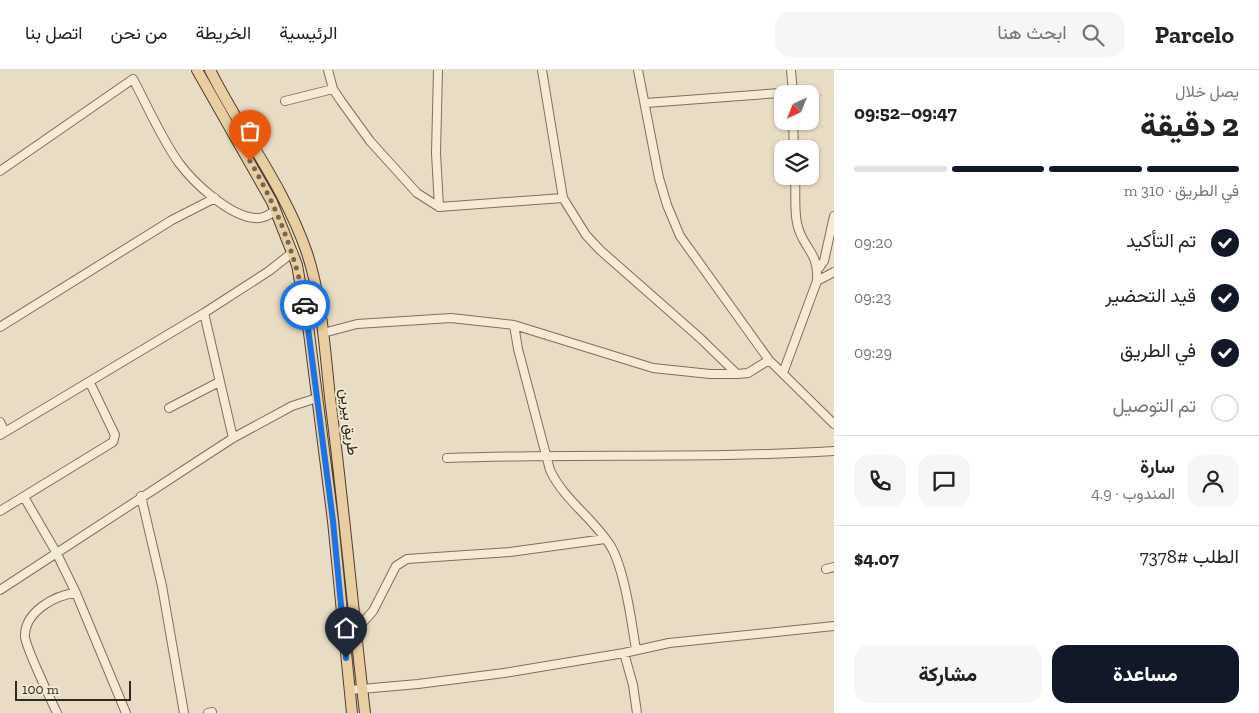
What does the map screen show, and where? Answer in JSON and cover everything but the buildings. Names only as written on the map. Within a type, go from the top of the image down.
[{"type":"main road","name":"طريق بيرين","points":[[197,70],[276,210],[293,252],[305,307],[327,474],[352,713]]},
{"type":"main road","name":"طريق بيرين","points":[[210,70],[284,196],[296,223],[313,276],[323,333],[340,473],[366,713]]},
{"type":"main road","points":[[327,474],[340,473]]},
{"type":"street","points":[[131,70],[133,79],[180,164],[215,198],[234,210],[256,218],[266,217],[276,210]]},
{"type":"street","points":[[328,70],[333,89],[350,116],[417,193],[439,207],[562,198]]},
{"type":"street","points":[[438,70],[436,153],[439,207]]},
{"type":"street","points":[[542,70],[562,198],[586,235],[600,250],[700,338],[737,374]]},
{"type":"street","points":[[638,70],[646,103],[659,178],[667,205],[680,236],[769,360],[834,424]]},
{"type":"street","points":[[791,70],[792,85]]},
{"type":"street","points":[[0,171],[133,79]]},
{"type":"street","points":[[285,101],[333,89]]},
{"type":"street","points":[[646,103],[774,94]]},
{"type":"street","points":[[784,373],[817,281],[818,269],[817,262],[801,236],[797,223],[795,185]]},
{"type":"street","points":[[0,327],[172,220],[215,198]]},
{"type":"street","points":[[818,269],[824,260],[834,216]]},
{"type":"street","points":[[0,422],[3,434],[204,313],[270,271],[293,252]]},
{"type":"street","points":[[817,281],[834,272]]},
{"type":"street","points":[[204,313],[233,438]]},
{"type":"street","points":[[323,333],[357,324],[427,318],[451,318],[514,325],[653,368],[710,374],[737,374],[748,373],[769,360]]},
{"type":"street","points":[[514,325],[518,349],[546,456],[559,485],[612,549],[617,563],[636,650]]},
{"type":"street","points":[[169,408],[220,382]]},
{"type":"street","points":[[0,511],[113,442],[115,435],[90,383]]},
{"type":"street","points":[[0,590],[141,496],[233,438],[292,406],[317,398]]},
{"type":"street","points":[[447,458],[695,456],[834,451]]},
{"type":"street","points":[[141,496],[162,586],[184,713]]},
{"type":"street","points":[[24,497],[56,552],[76,593],[126,713]]},
{"type":"street","points":[[357,628],[373,611],[396,566],[407,559],[510,552],[605,539]]},
{"type":"street","points":[[57,713],[25,638],[28,624],[40,608],[54,599],[76,593]]},
{"type":"street","points":[[350,690],[504,673],[624,653],[669,643],[834,626]]},
{"type":"street","points":[[624,653],[633,686],[637,713]]},
{"type":"way so far","points":[[250,161],[276,210],[290,243],[297,265],[305,305]]},
{"type":"route","points":[[305,305],[333,521],[346,658]]}]
